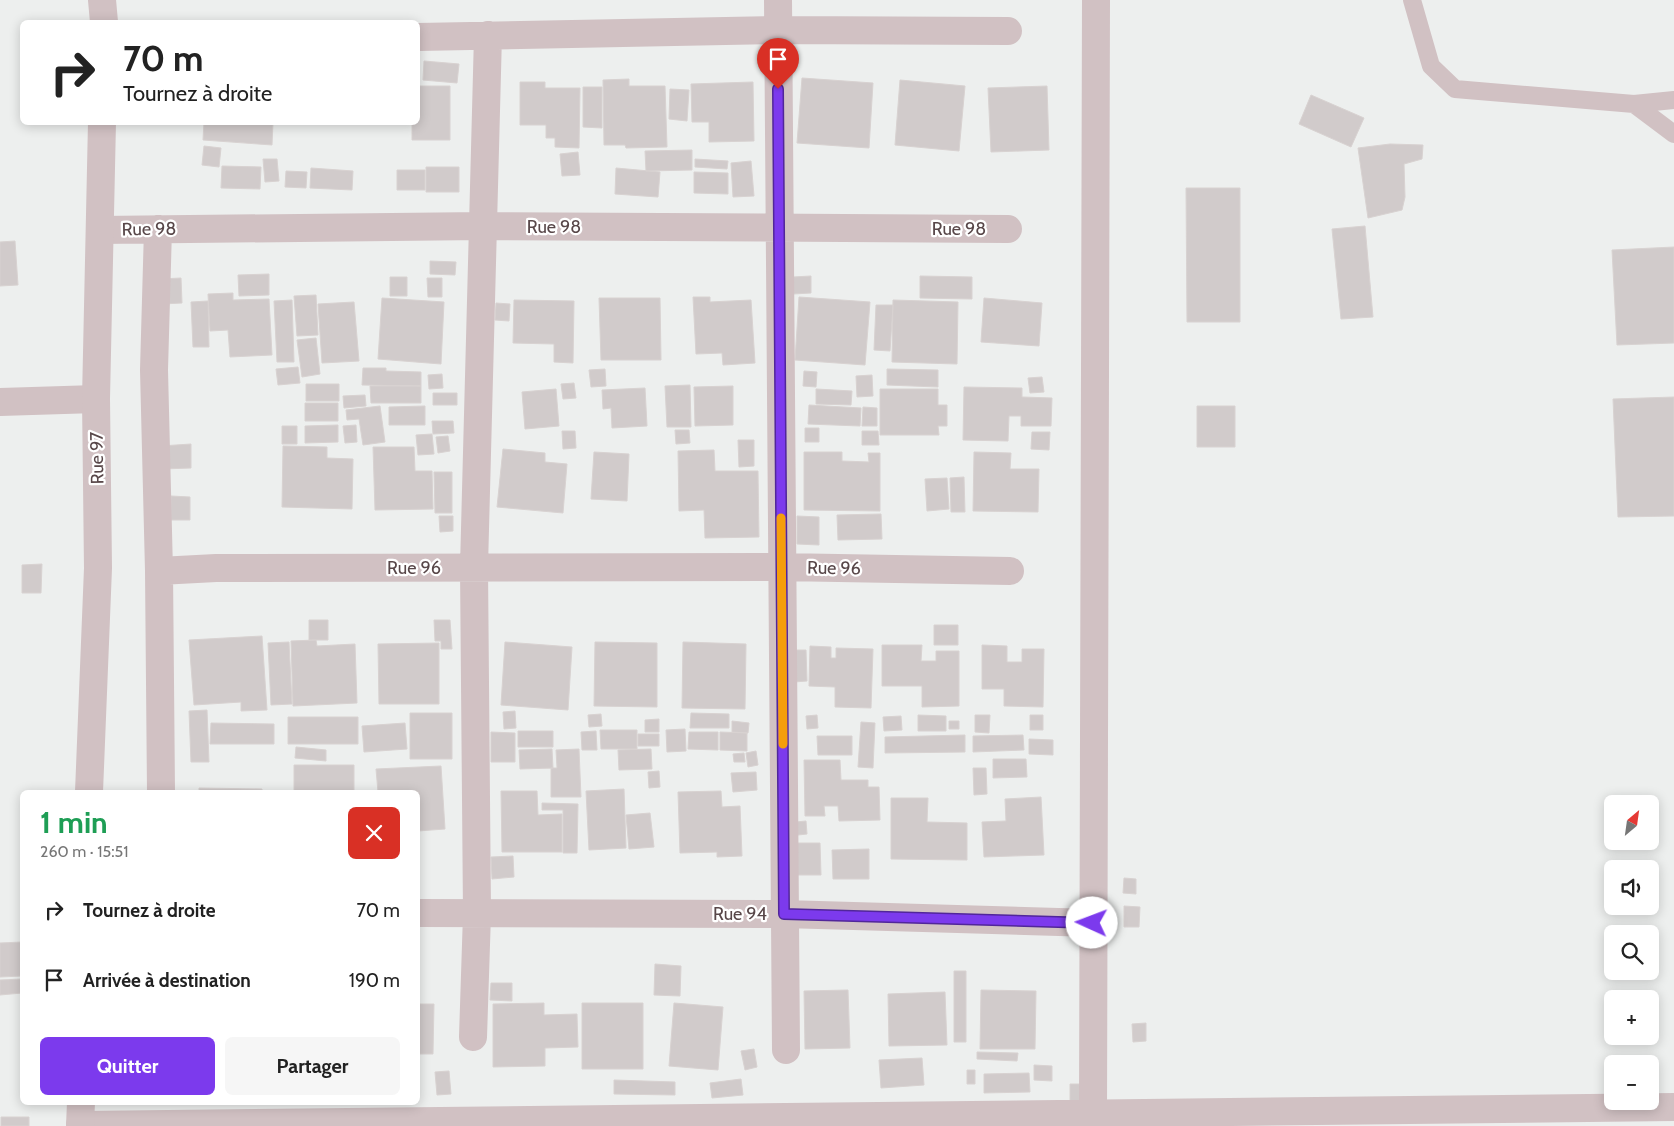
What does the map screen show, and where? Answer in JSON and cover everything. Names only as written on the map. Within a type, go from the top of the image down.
[{"type":"street","points":[[102,0],[104,20]]},
{"type":"street","points":[[778,0],[786,1050]]},
{"type":"street","points":[[1092,1113],[1096,0]]},
{"type":"street","points":[[420,37],[778,30],[1008,30]]},
{"type":"street","points":[[473,1038],[477,914],[474,567],[488,35]]},
{"type":"street","name":"Rue 97","points":[[89,790],[98,568],[96,399],[102,125]]},
{"type":"street","name":"Rue 98","points":[[100,230],[483,226],[1008,229]]},
{"type":"street","points":[[158,229],[154,370],[159,570],[161,790]]},
{"type":"street","points":[[0,402],[96,399]]},
{"type":"street","name":"Rue 96","points":[[159,570],[781,567],[1010,571]]},
{"type":"street","name":"Rue 94","points":[[420,913],[784,914],[1092,923]]},
{"type":"street","points":[[81,1118],[548,1123],[877,1121],[1092,1113],[1674,1107]]},
{"type":"street","points":[[1671,1126],[1674,1112]]},
{"type":"lane","points":[[1412,0],[1431,66],[1456,89],[1634,104],[1674,100]]},
{"type":"lane","points":[[1634,104],[1674,134]]},
{"type":"building","points":[[424,61],[459,64],[457,83],[423,80]]},
{"type":"building","points":[[802,78],[873,83],[869,148],[797,143]]},
{"type":"building","points":[[629,79],[629,86],[665,86],[667,147],[626,148],[625,145],[604,145],[603,80]]},
{"type":"building","points":[[900,80],[965,86],[959,151],[895,145]]},
{"type":"building","points":[[520,82],[545,82],[545,88],[580,88],[579,148],[555,147],[555,138],[546,138],[546,125],[520,125]]},
{"type":"building","points":[[753,82],[754,141],[709,142],[709,122],[692,122],[691,84]]},
{"type":"building","points":[[420,86],[450,86],[450,140],[412,140],[412,125],[420,125]]},
{"type":"building","points":[[1047,86],[1049,150],[991,152],[988,88]]},
{"type":"building","points":[[583,87],[602,87],[602,128],[583,127]]},
{"type":"building","points":[[670,89],[689,90],[687,121],[669,119]]},
{"type":"building","points":[[1311,95],[1364,118],[1351,147],[1299,124]]},
{"type":"building","points":[[204,125],[273,125],[272,145],[203,140]]},
{"type":"building","points":[[1390,144],[1423,145],[1422,159],[1404,164],[1405,197],[1402,210],[1368,218],[1358,148]]},
{"type":"building","points":[[204,146],[221,148],[219,167],[202,165]]},
{"type":"building","points":[[692,150],[692,170],[646,171],[645,151]]},
{"type":"building","points":[[578,152],[580,175],[562,176],[560,154]]},
{"type":"building","points":[[263,159],[277,159],[279,181],[265,182]]},
{"type":"building","points":[[695,159],[728,161],[727,169],[695,167]]},
{"type":"building","points":[[751,161],[754,196],[733,197],[731,163]]},
{"type":"building","points":[[222,166],[261,167],[260,189],[221,188]]},
{"type":"building","points":[[426,167],[459,167],[459,192],[426,192]]},
{"type":"building","points":[[311,168],[353,171],[352,190],[310,188]]},
{"type":"building","points":[[616,168],[660,172],[658,197],[615,194]]},
{"type":"building","points":[[397,170],[425,170],[425,190],[397,190]]},
{"type":"building","points":[[286,171],[307,172],[306,188],[285,187]]},
{"type":"building","points":[[694,172],[728,173],[728,194],[694,193]]},
{"type":"building","points":[[1186,188],[1240,188],[1240,322],[1187,322]]},
{"type":"building","points":[[1365,226],[1373,317],[1341,319],[1332,229]]},
{"type":"building","points":[[15,241],[18,285],[0,286],[0,242]]},
{"type":"building","points":[[1674,247],[1674,343],[1617,345],[1612,250]]},
{"type":"building","points":[[430,261],[456,262],[455,275],[430,274]]},
{"type":"building","points":[[269,274],[269,295],[239,296],[238,275]]},
{"type":"building","points":[[811,276],[811,293],[793,294],[793,277]]},
{"type":"building","points":[[920,276],[972,277],[972,299],[920,298]]},
{"type":"building","points":[[390,277],[407,277],[407,296],[390,296]]},
{"type":"building","points":[[181,278],[182,303],[162,304],[161,279]]},
{"type":"building","points":[[427,278],[442,278],[442,297],[428,297]]},
{"type":"building","points":[[233,293],[233,300],[269,299],[272,355],[230,357],[228,330],[210,331],[208,294]]},
{"type":"building","points":[[316,295],[318,335],[297,336],[294,296]]},
{"type":"building","points":[[693,297],[710,297],[710,302],[751,300],[755,363],[723,365],[722,353],[696,354]]},
{"type":"building","points":[[799,297],[870,302],[865,365],[795,360]]},
{"type":"building","points":[[382,298],[444,302],[441,364],[378,359]]},
{"type":"building","points":[[599,298],[660,298],[661,360],[601,360]]},
{"type":"building","points":[[984,298],[1042,303],[1039,346],[981,342]]},
{"type":"building","points":[[292,300],[294,362],[277,362],[274,301]]},
{"type":"building","points":[[514,300],[574,301],[573,363],[554,362],[554,344],[513,343]]},
{"type":"building","points":[[893,300],[958,302],[957,364],[892,362]]},
{"type":"building","points":[[208,301],[209,347],[193,347],[191,302]]},
{"type":"building","points":[[354,302],[359,361],[322,363],[318,304]]},
{"type":"building","points":[[496,303],[510,304],[509,321],[495,320]]},
{"type":"building","points":[[876,305],[893,305],[890,351],[874,350]]},
{"type":"building","points":[[316,338],[320,374],[302,377],[297,340]]},
{"type":"building","points":[[298,367],[300,383],[278,385],[276,369]]},
{"type":"building","points":[[363,368],[386,368],[386,371],[421,372],[421,386],[362,385]]},
{"type":"building","points":[[605,369],[606,386],[591,387],[589,370]]},
{"type":"building","points":[[887,369],[938,370],[938,387],[887,385]]},
{"type":"building","points":[[804,371],[817,372],[816,387],[803,386]]},
{"type":"building","points":[[442,374],[443,388],[429,389],[428,375]]},
{"type":"building","points":[[872,375],[873,396],[857,397],[856,376]]},
{"type":"building","points":[[1042,377],[1044,392],[1030,393],[1028,378]]},
{"type":"building","points":[[574,383],[576,398],[563,399],[561,384]]},
{"type":"building","points":[[306,384],[339,384],[339,401],[306,401]]},
{"type":"building","points":[[690,385],[691,427],[667,427],[665,386]]},
{"type":"building","points":[[370,386],[421,386],[421,403],[371,403]]},
{"type":"building","points":[[733,386],[733,425],[695,426],[694,387]]},
{"type":"building","points":[[964,387],[1022,388],[1022,397],[1052,398],[1051,426],[1021,426],[1021,416],[1009,416],[1008,441],[963,440]]},
{"type":"building","points":[[645,388],[647,426],[612,428],[611,408],[603,409],[602,390]]},
{"type":"building","points":[[556,389],[559,426],[525,429],[522,392]]},
{"type":"building","points":[[816,389],[852,391],[851,405],[816,404]]},
{"type":"building","points":[[880,389],[938,389],[938,405],[947,405],[947,426],[938,426],[939,435],[880,435]]},
{"type":"building","points":[[433,393],[457,393],[457,405],[433,405]]},
{"type":"building","points":[[365,395],[366,406],[344,408],[343,396]]},
{"type":"building","points":[[1674,397],[1674,516],[1618,517],[1613,399]]},
{"type":"building","points":[[305,403],[338,403],[338,421],[305,421]]},
{"type":"building","points":[[809,405],[861,408],[860,426],[808,424]]},
{"type":"building","points":[[380,406],[385,442],[363,445],[359,419],[347,420],[346,410]]},
{"type":"building","points":[[425,406],[425,425],[389,425],[389,407]]},
{"type":"building","points":[[1197,406],[1235,406],[1235,447],[1197,447]]},
{"type":"building","points":[[863,407],[877,408],[877,426],[862,426]]},
{"type":"building","points":[[432,421],[453,421],[454,433],[433,434]]},
{"type":"building","points":[[338,425],[338,442],[305,443],[305,426]]},
{"type":"building","points":[[356,425],[357,442],[345,443],[343,426]]},
{"type":"building","points":[[282,426],[297,426],[297,444],[282,444]]},
{"type":"building","points":[[805,428],[819,428],[819,442],[805,442]]},
{"type":"building","points":[[675,430],[689,430],[690,443],[676,444]]},
{"type":"building","points":[[562,431],[575,431],[576,448],[563,449]]},
{"type":"building","points":[[862,431],[878,431],[879,445],[862,445]]},
{"type":"building","points":[[1032,432],[1050,432],[1049,450],[1031,449]]},
{"type":"building","points":[[432,434],[434,454],[418,455],[416,435]]},
{"type":"building","points":[[448,436],[450,451],[438,453],[436,437]]},
{"type":"building","points":[[738,440],[754,440],[754,466],[739,467]]},
{"type":"building","points":[[191,444],[191,468],[162,469],[161,446]]},
{"type":"building","points":[[283,446],[327,447],[327,458],[353,459],[352,509],[282,507]]},
{"type":"building","points":[[373,447],[414,447],[415,471],[432,471],[433,509],[375,510]]},
{"type":"building","points":[[503,449],[545,453],[545,462],[567,464],[563,513],[497,507]]},
{"type":"building","points":[[714,450],[715,471],[758,471],[759,537],[705,538],[704,510],[679,511],[678,451]]},
{"type":"building","points":[[594,452],[629,454],[627,501],[591,499]]},
{"type":"building","points":[[804,452],[842,452],[842,461],[869,462],[868,453],[880,453],[880,511],[804,510]]},
{"type":"building","points":[[974,452],[1011,453],[1010,469],[1039,469],[1038,512],[973,511]]},
{"type":"building","points":[[434,472],[452,472],[452,513],[435,513]]},
{"type":"building","points":[[964,477],[965,512],[951,512],[950,478]]},
{"type":"building","points":[[947,478],[949,509],[927,511],[925,479]]},
{"type":"building","points":[[171,496],[190,497],[190,520],[171,520]]},
{"type":"building","points":[[881,514],[882,539],[838,540],[837,515]]},
{"type":"building","points":[[439,516],[453,516],[453,531],[440,532]]},
{"type":"building","points":[[797,516],[819,517],[819,545],[797,544]]},
{"type":"building","points":[[42,564],[41,593],[22,593],[22,565]]},
{"type":"building","points":[[309,620],[328,620],[328,640],[309,640]]},
{"type":"building","points":[[434,620],[450,620],[452,649],[441,649],[441,641],[435,641]]},
{"type":"building","points":[[934,625],[958,625],[958,645],[934,645]]},
{"type":"building","points":[[262,636],[267,710],[241,711],[241,702],[194,705],[189,640]]},
{"type":"building","points":[[316,640],[317,646],[355,644],[357,703],[293,706],[291,641]]},
{"type":"building","points":[[289,642],[292,704],[271,705],[268,643]]},
{"type":"building","points":[[505,642],[572,647],[568,710],[501,705]]},
{"type":"building","points":[[595,642],[657,643],[657,707],[594,706]]},
{"type":"building","points":[[683,642],[746,644],[745,709],[682,708]]},
{"type":"building","points":[[439,643],[439,704],[379,704],[378,644]]},
{"type":"building","points":[[882,645],[922,645],[921,661],[936,661],[936,651],[959,651],[959,706],[922,707],[922,686],[882,686]]},
{"type":"building","points":[[982,645],[1007,646],[1007,662],[1022,662],[1022,649],[1044,649],[1043,707],[1004,706],[1004,689],[982,689]]},
{"type":"building","points":[[810,646],[831,647],[831,658],[836,658],[836,648],[873,649],[871,708],[835,707],[835,687],[809,686]]},
{"type":"building","points":[[792,650],[806,650],[807,681],[794,682]]},
{"type":"building","points":[[207,710],[209,762],[191,762],[189,711]]},
{"type":"building","points":[[515,711],[516,728],[504,729],[503,712]]},
{"type":"building","points":[[410,713],[452,713],[452,759],[410,759]]},
{"type":"building","points":[[691,713],[729,714],[729,728],[690,728]]},
{"type":"building","points":[[601,714],[602,726],[589,727],[588,715]]},
{"type":"building","points":[[817,715],[818,728],[807,729],[806,716]]},
{"type":"building","points":[[918,715],[946,716],[946,731],[918,731]]},
{"type":"building","points":[[975,715],[990,715],[989,733],[975,732]]},
{"type":"building","points":[[1030,715],[1043,715],[1043,730],[1030,730]]},
{"type":"building","points":[[901,716],[902,730],[884,731],[883,717]]},
{"type":"building","points":[[288,717],[358,717],[358,744],[288,744]]},
{"type":"building","points":[[659,719],[659,732],[645,732],[645,720]]},
{"type":"building","points":[[732,721],[749,723],[748,733],[732,732]]},
{"type":"building","points":[[949,721],[959,721],[959,729],[949,729]]},
{"type":"building","points":[[861,722],[875,723],[873,768],[858,767]]},
{"type":"building","points":[[211,723],[274,724],[274,744],[210,744]]},
{"type":"building","points":[[405,723],[407,749],[364,752],[362,726]]},
{"type":"building","points":[[685,729],[686,751],[667,752],[666,730]]},
{"type":"building","points":[[600,730],[637,730],[637,749],[601,749]]},
{"type":"building","points":[[518,731],[553,731],[553,747],[518,747]]},
{"type":"building","points":[[596,731],[597,750],[582,750],[581,732]]},
{"type":"building","points":[[491,732],[515,733],[515,762],[491,762]]},
{"type":"building","points":[[689,732],[718,732],[718,750],[688,749]]},
{"type":"building","points":[[720,732],[747,733],[747,751],[720,750]]},
{"type":"building","points":[[638,734],[659,734],[659,746],[638,746]]},
{"type":"building","points":[[965,735],[965,752],[885,753],[885,737]]},
{"type":"building","points":[[1023,735],[1024,750],[973,752],[973,736]]},
{"type":"building","points":[[817,736],[852,736],[852,755],[818,755]]},
{"type":"building","points":[[1029,739],[1053,740],[1053,755],[1029,754]]},
{"type":"building","points":[[296,747],[326,750],[326,761],[295,758]]},
{"type":"building","points":[[552,749],[553,768],[520,769],[519,750]]},
{"type":"building","points":[[579,749],[581,797],[551,797],[551,768],[557,768],[556,750]]},
{"type":"building","points":[[651,749],[652,769],[619,770],[618,750]]},
{"type":"building","points":[[756,751],[758,765],[748,767],[746,753]]},
{"type":"building","points":[[744,753],[745,762],[734,762],[733,754]]},
{"type":"building","points":[[993,759],[1026,759],[1027,777],[993,778]]},
{"type":"building","points":[[804,760],[840,760],[841,780],[868,780],[868,787],[879,787],[880,820],[839,821],[838,806],[824,806],[825,816],[805,816]]},
{"type":"building","points":[[294,765],[354,765],[354,790],[294,790]]},
{"type":"building","points":[[441,766],[445,829],[420,831],[420,790],[378,790],[376,769]]},
{"type":"building","points":[[973,768],[986,768],[987,794],[974,795]]},
{"type":"building","points":[[659,771],[660,787],[649,788],[648,772]]},
{"type":"building","points":[[756,772],[757,790],[733,792],[731,773]]},
{"type":"building","points":[[199,788],[262,789],[262,790],[199,790]]},
{"type":"building","points":[[624,789],[626,848],[589,850],[586,791]]},
{"type":"building","points":[[501,791],[537,791],[538,815],[562,814],[562,852],[502,852]]},
{"type":"building","points":[[721,791],[722,807],[740,806],[742,856],[717,857],[717,852],[680,853],[678,792]]},
{"type":"building","points":[[1041,797],[1044,855],[984,857],[982,822],[1006,821],[1005,799]]},
{"type":"building","points":[[891,798],[928,798],[927,822],[967,823],[967,860],[891,859]]},
{"type":"building","points":[[542,803],[578,804],[577,853],[563,853],[563,810],[542,810]]},
{"type":"building","points":[[650,813],[654,847],[629,849],[626,815]]},
{"type":"building","points":[[806,821],[807,834],[798,835],[796,822]]},
{"type":"building","points":[[796,843],[820,843],[821,875],[796,875]]},
{"type":"building","points":[[869,849],[869,879],[833,879],[832,850]]},
{"type":"building","points":[[513,856],[514,877],[492,879],[491,857]]},
{"type":"building","points":[[1124,878],[1136,879],[1136,894],[1123,893]]},
{"type":"building","points":[[1124,906],[1140,907],[1139,927],[1124,927]]},
{"type":"building","points":[[20,942],[20,976],[0,977],[0,943]]},
{"type":"building","points":[[655,964],[681,966],[680,996],[654,995]]},
{"type":"building","points":[[954,971],[966,971],[966,1042],[954,1042]]},
{"type":"building","points":[[20,979],[20,993],[0,995],[0,980]]},
{"type":"building","points":[[491,983],[512,983],[512,1001],[490,1000]]},
{"type":"building","points":[[848,990],[850,1048],[805,1049],[804,991]]},
{"type":"building","points":[[981,990],[1036,991],[1035,1049],[980,1049]]},
{"type":"building","points":[[945,992],[947,1045],[889,1046],[888,994]]},
{"type":"building","points":[[544,1003],[544,1015],[577,1014],[578,1047],[545,1048],[545,1066],[493,1067],[493,1004]]},
{"type":"building","points":[[582,1003],[643,1003],[643,1069],[582,1069]]},
{"type":"building","points":[[674,1003],[723,1007],[718,1070],[669,1066]]},
{"type":"building","points":[[420,1004],[434,1004],[433,1054],[420,1054]]},
{"type":"building","points":[[1146,1023],[1146,1041],[1133,1042],[1132,1024]]},
{"type":"building","points":[[754,1049],[757,1067],[745,1070],[741,1051]]},
{"type":"building","points":[[977,1052],[1018,1053],[1017,1061],[977,1059]]},
{"type":"building","points":[[922,1058],[924,1085],[881,1088],[879,1060]]},
{"type":"building","points":[[1034,1065],[1052,1066],[1052,1081],[1034,1080]]},
{"type":"building","points":[[967,1070],[975,1070],[975,1084],[967,1084]]},
{"type":"building","points":[[449,1071],[451,1094],[437,1095],[435,1072]]},
{"type":"building","points":[[1029,1073],[1030,1092],[984,1093],[984,1074]]},
{"type":"building","points":[[741,1079],[743,1095],[712,1098],[710,1083]]},
{"type":"building","points":[[614,1080],[675,1082],[675,1095],[614,1094]]},
{"type":"building","points":[[1070,1084],[1089,1084],[1089,1103],[1070,1102]]},
{"type":"building","points":[[1,1117],[29,1117],[29,1126],[1,1126]]},
{"type":"slow traffic","points":[[781,518],[783,744]]},
{"type":"route","points":[[778,89],[784,914],[1092,923]]}]
